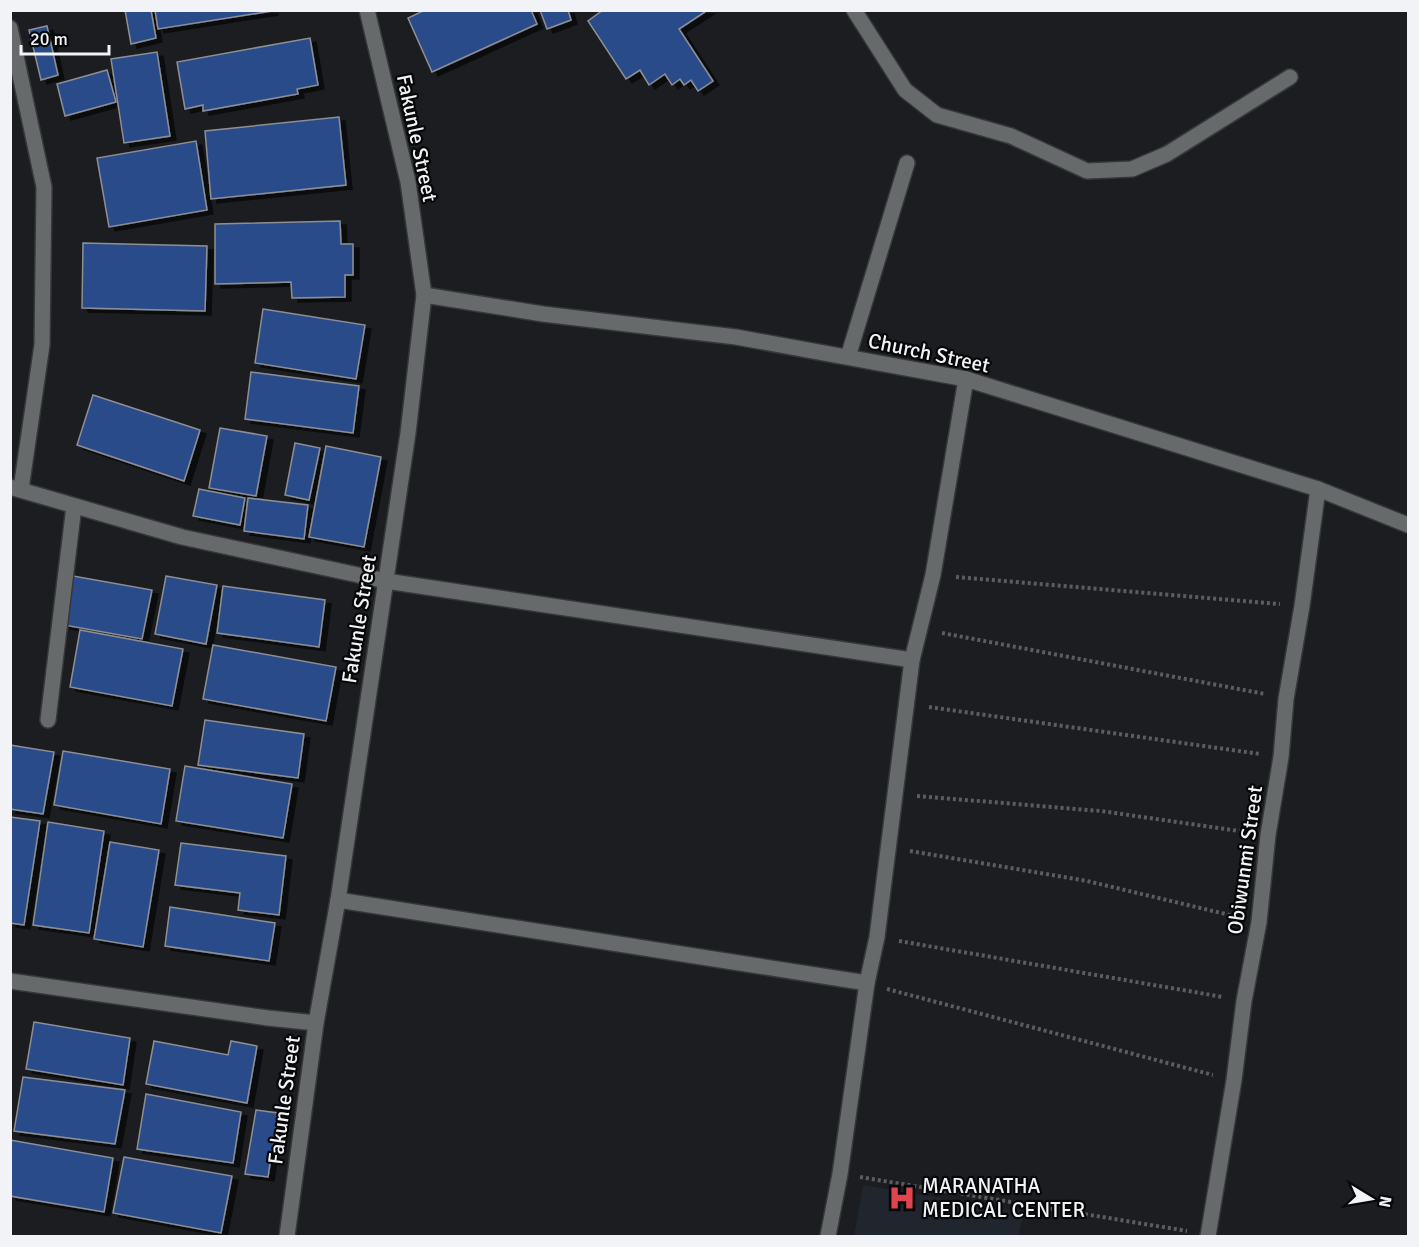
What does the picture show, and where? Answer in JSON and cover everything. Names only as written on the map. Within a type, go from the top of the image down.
[{"type":"street","name":"Fakunle Street","points":[[287,1236],[316,1023],[338,900],[408,433],[424,296],[408,182],[367,10]]},
{"type":"street","points":[[854,10],[905,90],[937,115],[1011,136],[1087,171],[1132,169],[1167,154],[1290,77]]},
{"type":"street","points":[[10,28],[44,187],[42,345],[16,488],[182,537],[386,581],[912,660]]},
{"type":"street","points":[[848,357],[907,163]]},
{"type":"street","name":"Church Street","points":[[424,296],[543,314],[736,337],[966,379],[1318,489],[1408,525]]},
{"type":"street","points":[[828,1236],[840,1174],[867,983],[877,937],[912,660],[933,575],[966,379]]},
{"type":"street","name":"Obiwunmi Street","points":[[1208,1236],[1234,1080],[1244,1001],[1259,922],[1268,835],[1281,757],[1286,699],[1302,606],[1318,489]]},
{"type":"street","points":[[48,720],[74,506]]},
{"type":"street","points":[[338,900],[867,983]]},
{"type":"street","points":[[10,981],[316,1023]]},
{"type":"path","points":[[933,575],[1302,606]]},
{"type":"path","points":[[919,628],[1286,699]]},
{"type":"path","points":[[906,704],[1281,757]]},
{"type":"path","points":[[894,794],[1101,811],[1268,835]]},
{"type":"path","points":[[888,848],[1087,881],[1259,922]]},
{"type":"path","points":[[877,937],[1244,1001]]},
{"type":"path","points":[[867,983],[1234,1080]]},
{"type":"path","points":[[840,1174],[1208,1236]]},
{"type":"shaded area","name":"MARANATHA MEDICAL CENTER","points":[[863,1185],[1023,1212],[1019,1236],[854,1236]]},
{"type":"building","points":[[125,10],[151,10],[156,38],[131,44]]},
{"type":"building","points":[[155,10],[272,10],[272,11],[158,29]]},
{"type":"building","points":[[425,10],[531,10],[537,24],[432,72],[408,18]]},
{"type":"building","points":[[540,10],[568,10],[571,20],[547,29]]},
{"type":"building","points":[[603,10],[708,10],[679,29],[713,81],[698,91],[691,80],[684,85],[680,79],[672,85],[665,74],[649,85],[640,70],[626,79],[588,21]]},
{"type":"building","points":[[47,26],[58,75],[41,80],[29,30]]},
{"type":"building","points":[[310,38],[318,85],[297,89],[298,94],[203,111],[203,105],[185,109],[177,62]]},
{"type":"building","points":[[157,52],[170,136],[124,143],[111,59]]},
{"type":"building","points":[[107,70],[116,102],[65,116],[57,84]]},
{"type":"building","points":[[339,117],[346,185],[211,199],[205,131]]},
{"type":"building","points":[[196,141],[207,210],[109,227],[97,158]]},
{"type":"building","points":[[340,221],[341,244],[353,244],[353,275],[345,275],[345,297],[292,298],[291,282],[215,284],[215,224]]},
{"type":"building","points":[[83,243],[207,246],[205,311],[82,308]]},
{"type":"building","points":[[263,309],[365,325],[356,379],[255,363]]},
{"type":"building","points":[[251,372],[359,386],[353,433],[245,419]]},
{"type":"building","points":[[93,395],[200,430],[184,481],[77,445]]},
{"type":"building","points":[[220,428],[267,436],[256,496],[209,488]]},
{"type":"building","points":[[295,443],[320,448],[309,500],[285,495]]},
{"type":"building","points":[[326,446],[381,457],[364,547],[309,537]]},
{"type":"building","points":[[199,489],[245,498],[240,525],[193,516]]},
{"type":"building","points":[[248,498],[308,505],[304,539],[244,531]]},
{"type":"building","points":[[73,576],[152,590],[142,639],[64,625]]},
{"type":"building","points":[[166,576],[217,585],[206,644],[155,634]]},
{"type":"building","points":[[223,586],[325,600],[319,647],[217,633]]},
{"type":"building","points":[[80,630],[183,649],[172,706],[70,687]]},
{"type":"building","points":[[213,645],[336,667],[326,721],[203,699]]},
{"type":"building","points":[[205,720],[304,734],[298,778],[198,765]]},
{"type":"building","points":[[10,745],[54,752],[43,814],[10,809]]},
{"type":"building","points":[[63,751],[170,769],[161,824],[54,805]]},
{"type":"building","points":[[185,766],[292,784],[283,838],[176,821]]},
{"type":"building","points":[[10,817],[40,821],[24,925],[10,923]]},
{"type":"building","points":[[48,822],[104,831],[89,933],[33,925]]},
{"type":"building","points":[[110,842],[159,850],[143,947],[94,939]]},
{"type":"building","points":[[181,843],[286,856],[279,915],[238,910],[240,893],[175,885]]},
{"type":"building","points":[[170,907],[275,923],[269,961],[165,946]]},
{"type":"building","points":[[34,1022],[130,1038],[123,1085],[26,1069]]},
{"type":"building","points":[[154,1041],[228,1055],[231,1041],[257,1046],[247,1103],[146,1084]]},
{"type":"building","points":[[23,1077],[125,1090],[115,1144],[14,1131]]},
{"type":"building","points":[[146,1094],[241,1112],[233,1163],[137,1149]]},
{"type":"building","points":[[256,1110],[278,1113],[268,1177],[245,1174]]},
{"type":"building","points":[[10,1140],[113,1158],[104,1212],[10,1196]]},
{"type":"building","points":[[124,1157],[232,1176],[221,1233],[113,1213]]},
{"type":"place","name":"MARANATHA MEDICAL CENTER","points":[[902,1198]]}]
